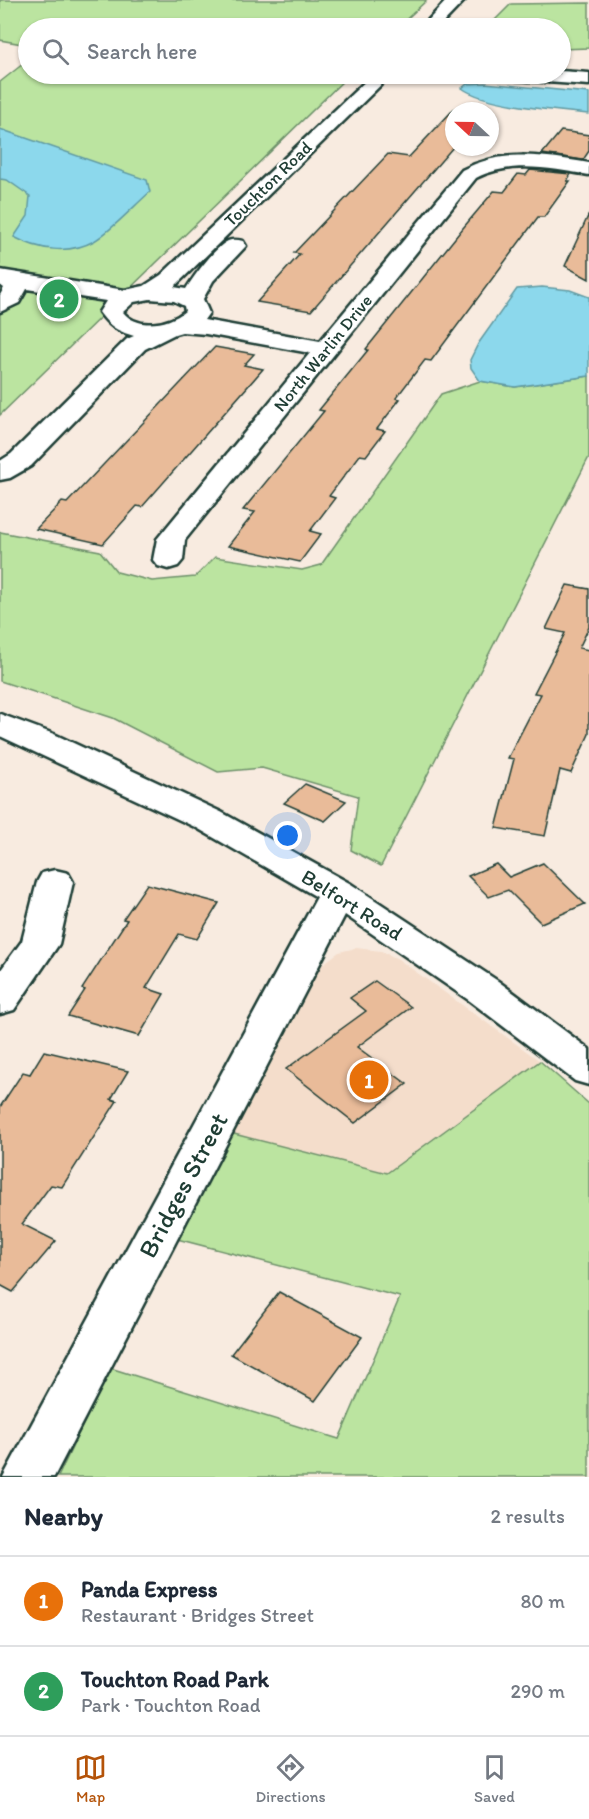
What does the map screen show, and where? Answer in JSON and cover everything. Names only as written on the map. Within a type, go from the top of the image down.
[{"type":"street","points":[[444,18],[464,4]]},
{"type":"street","points":[[455,18],[464,4]]},
{"type":"street","points":[[571,77],[589,79]]},
{"type":"street","name":"Touchton Road","points":[[120,311],[169,279],[373,84]]},
{"type":"street","name":"Touchton Road","points":[[150,292],[166,292],[185,315],[204,278],[395,84]]},
{"type":"street","name":"North Warlin Drive","points":[[168,560],[171,538],[469,174],[478,168],[497,163],[538,161],[589,169]]},
{"type":"street","points":[[4,290],[120,311],[144,330],[185,315],[332,342]]},
{"type":"street","points":[[0,467],[15,435],[120,311]]},
{"type":"street","points":[[0,472],[21,460],[136,344],[185,315]]},
{"type":"street","name":"Belfort Road","points":[[0,724],[42,741],[209,820],[338,893],[484,991],[589,1070]]},
{"type":"street","points":[[0,1000],[40,944],[55,882]]},
{"type":"street","name":"Bridges Street","points":[[28,1477],[338,893]]},
{"type":"shaded area","points":[[356,948],[381,951],[398,959],[540,1061],[387,1173],[230,1133],[319,967],[339,952]]},
{"type":"green space","points":[[0,0],[427,0],[408,18],[18,18],[18,43],[0,40]]},
{"type":"green space","points":[[589,3],[589,48],[571,49],[571,18],[497,18],[511,4]]},
{"type":"green space","points":[[18,68],[18,84],[340,84],[0,415],[0,82]]},
{"type":"green space","points":[[589,376],[589,457],[381,866],[351,850],[358,796],[262,768],[218,772],[113,718],[0,681],[0,532],[100,551],[117,572],[152,581],[195,577],[215,557],[302,570],[321,565],[441,394],[480,381],[515,387]]},
{"type":"green space","points":[[540,1061],[589,1104],[589,1477],[58,1477],[110,1368],[339,1439],[400,1297],[177,1239],[230,1133],[387,1173]]},
{"type":"water","points":[[467,84],[495,84],[589,93],[589,114],[504,103],[473,94],[462,88]]},
{"type":"water","points":[[0,129],[147,180],[150,192],[107,232],[84,245],[54,249],[23,241],[14,237],[28,216],[30,196],[7,180],[0,179]]},
{"type":"water","points":[[542,287],[570,290],[589,297],[589,376],[515,387],[480,381],[471,368],[470,360],[478,344],[517,289]]},
{"type":"building","points":[[445,119],[445,156],[311,311],[257,302],[300,254],[294,253],[388,154],[409,157]]},
{"type":"building","points":[[561,131],[589,135],[589,151],[583,160],[542,154]]},
{"type":"building","points":[[530,170],[571,174],[567,181],[570,181],[544,217],[538,217],[431,361],[425,360],[396,398],[400,399],[377,429],[385,431],[366,456],[360,455],[329,496],[335,498],[310,531],[321,534],[300,562],[228,546],[255,512],[243,510],[324,411],[319,410],[463,228],[494,191],[504,192],[518,174],[526,175]]},
{"type":"building","points":[[589,214],[589,279],[565,266]]},
{"type":"building","points":[[215,347],[254,354],[244,365],[263,369],[142,507],[137,506],[103,544],[36,529],[62,502],[67,503]]},
{"type":"building","points":[[567,585],[589,589],[589,627],[579,648],[589,650],[589,734],[571,773],[560,770],[545,836],[496,828],[514,759],[508,758],[541,694],[534,693],[565,633],[546,629]]},
{"type":"building","points":[[305,784],[346,801],[325,821],[284,803]]},
{"type":"building","points":[[543,863],[585,904],[541,923],[508,890],[489,897],[468,876],[496,864],[509,877]]},
{"type":"building","points":[[147,884],[219,903],[197,939],[179,934],[146,988],[164,994],[139,1036],[68,1016],[85,990],[82,989],[127,920],[123,919]]},
{"type":"building","points":[[375,981],[411,1007],[357,1047],[407,1084],[355,1123],[286,1069],[366,1011],[350,998]]},
{"type":"building","points":[[44,1051],[128,1071],[111,1099],[117,1101],[62,1187],[51,1185],[22,1224],[56,1241],[13,1292],[0,1285],[0,1107],[23,1072],[30,1074]]},
{"type":"building","points":[[279,1292],[362,1337],[315,1401],[231,1354]]},
{"type":"place","name":"Touchton Road Park","points":[[59,299]]},
{"type":"place","name":"Panda Express","points":[[369,1080]]}]
